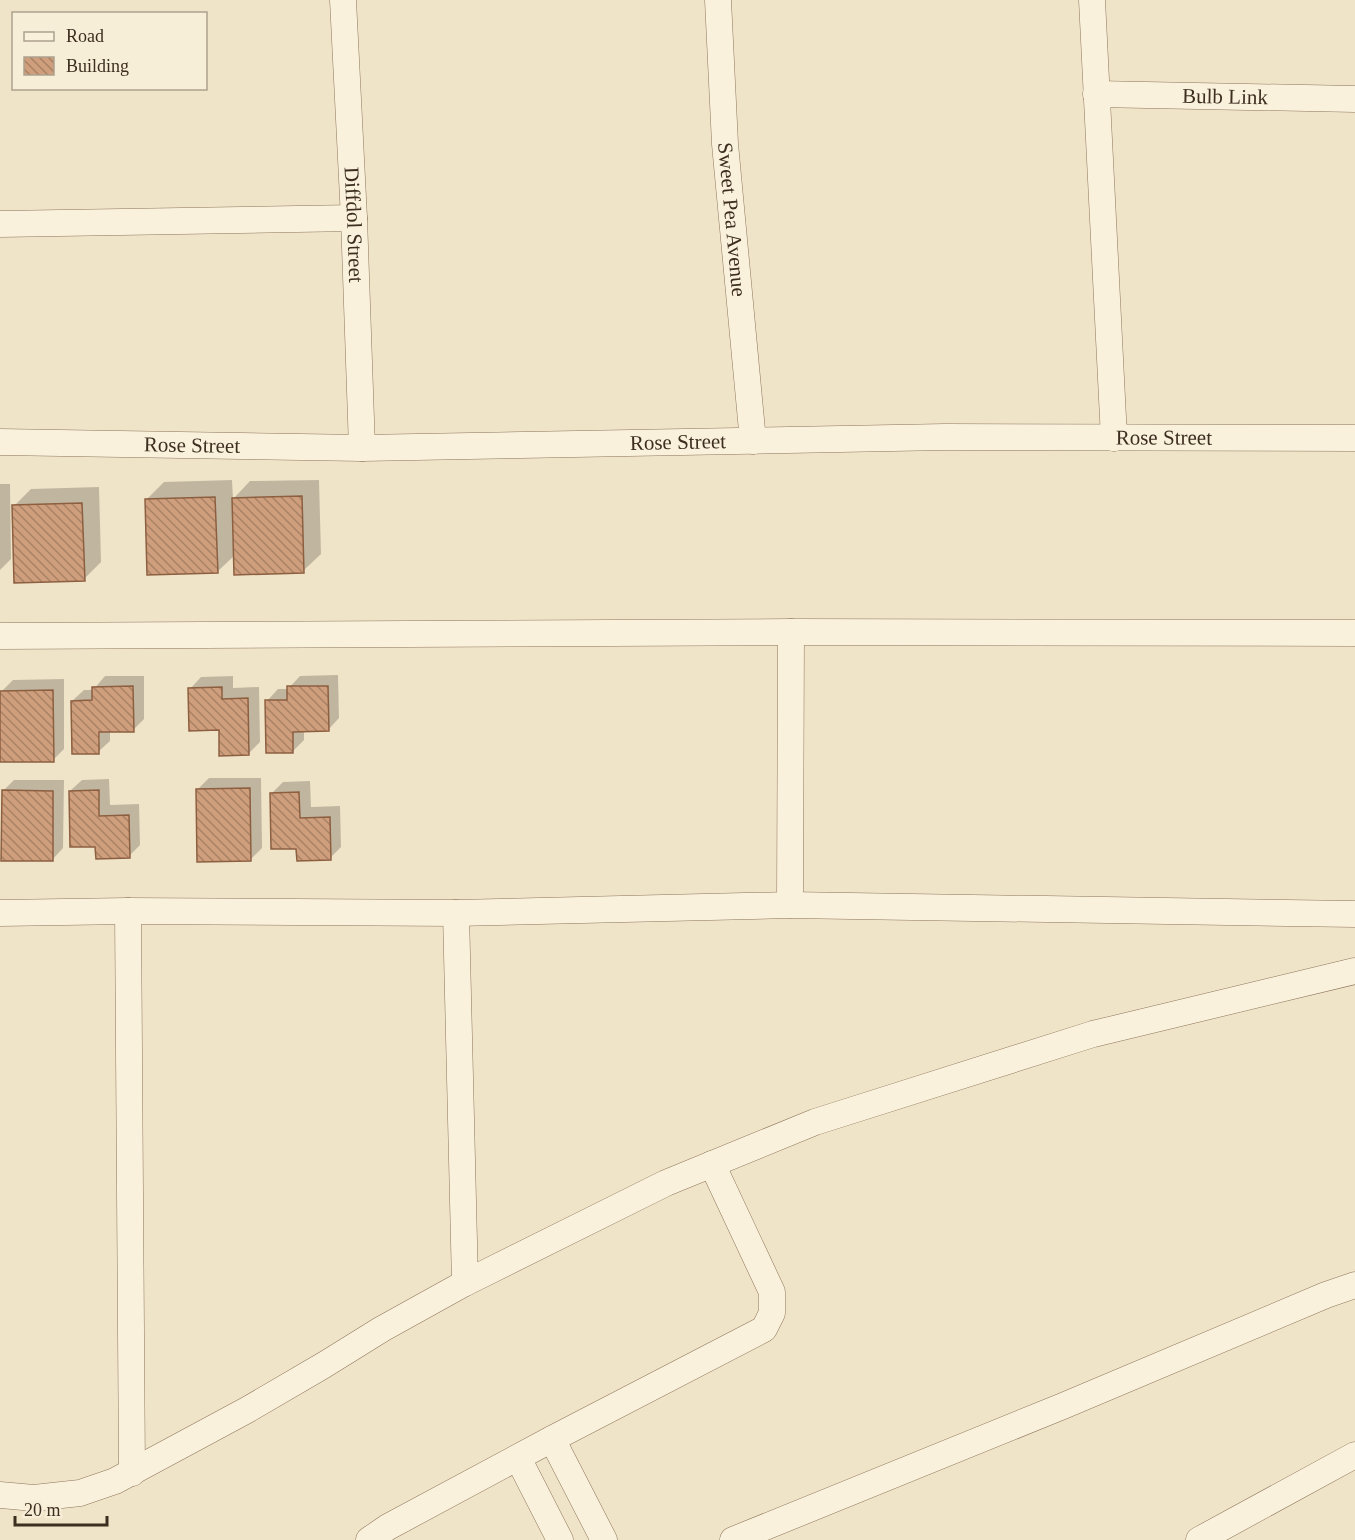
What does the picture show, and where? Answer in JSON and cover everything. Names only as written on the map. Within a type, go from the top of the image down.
[{"type":"street","name":"Diffdol Street","points":[[343,0],[362,448]]},
{"type":"street","name":"Sweet Pea Avenue","points":[[717,0],[725,144],[753,441]]},
{"type":"street","points":[[1092,0],[1114,438]]},
{"type":"street","name":"Bulb Link","points":[[1096,94],[1355,99]]},
{"type":"street","points":[[0,224],[354,218]]},
{"type":"street","name":"Rose Street","points":[[0,442],[362,448],[945,437],[1355,438]]},
{"type":"street","points":[[790,905],[791,632]]},
{"type":"street","points":[[0,636],[791,632],[1355,633]]},
{"type":"street","points":[[0,913],[128,911],[456,913],[790,905],[1355,914]]},
{"type":"street","points":[[128,911],[132,1473]]},
{"type":"street","points":[[456,913],[465,1283]]},
{"type":"street","points":[[0,1495],[34,1498],[80,1493],[115,1481],[266,1399],[382,1329],[465,1283],[666,1183],[815,1122],[1093,1034],[1355,971]]},
{"type":"street","points":[[369,1540],[388,1527],[552,1439],[764,1329],[772,1313],[772,1292],[712,1164]]},
{"type":"street","points":[[733,1540],[1063,1406],[1326,1294],[1355,1285]]},
{"type":"street","points":[[552,1439],[604,1540]]},
{"type":"street","points":[[1198,1540],[1355,1455]]},
{"type":"street","points":[[518,1458],[560,1540]]},
{"type":"building","points":[[302,496],[304,573],[234,575],[232,498]]},
{"type":"building","points":[[215,497],[218,573],[147,575],[145,499]]},
{"type":"building","points":[[82,503],[85,581],[14,583],[12,505]]},
{"type":"building","points":[[133,686],[134,732],[99,732],[99,754],[72,754],[71,701],[92,700],[92,687]]},
{"type":"building","points":[[287,686],[328,686],[329,731],[293,732],[293,753],[266,753],[265,700],[287,700]]},
{"type":"building","points":[[222,687],[222,699],[248,698],[249,755],[219,756],[219,730],[189,731],[188,688]]},
{"type":"building","points":[[53,690],[54,762],[0,762],[0,691]]},
{"type":"building","points":[[250,788],[251,861],[197,862],[196,789]]},
{"type":"building","points":[[2,790],[53,791],[53,861],[1,861]]},
{"type":"building","points":[[99,790],[99,816],[129,815],[130,858],[96,859],[95,847],[70,847],[69,791]]},
{"type":"building","points":[[299,792],[300,818],[330,817],[331,860],[297,861],[296,849],[271,849],[270,793]]}]
